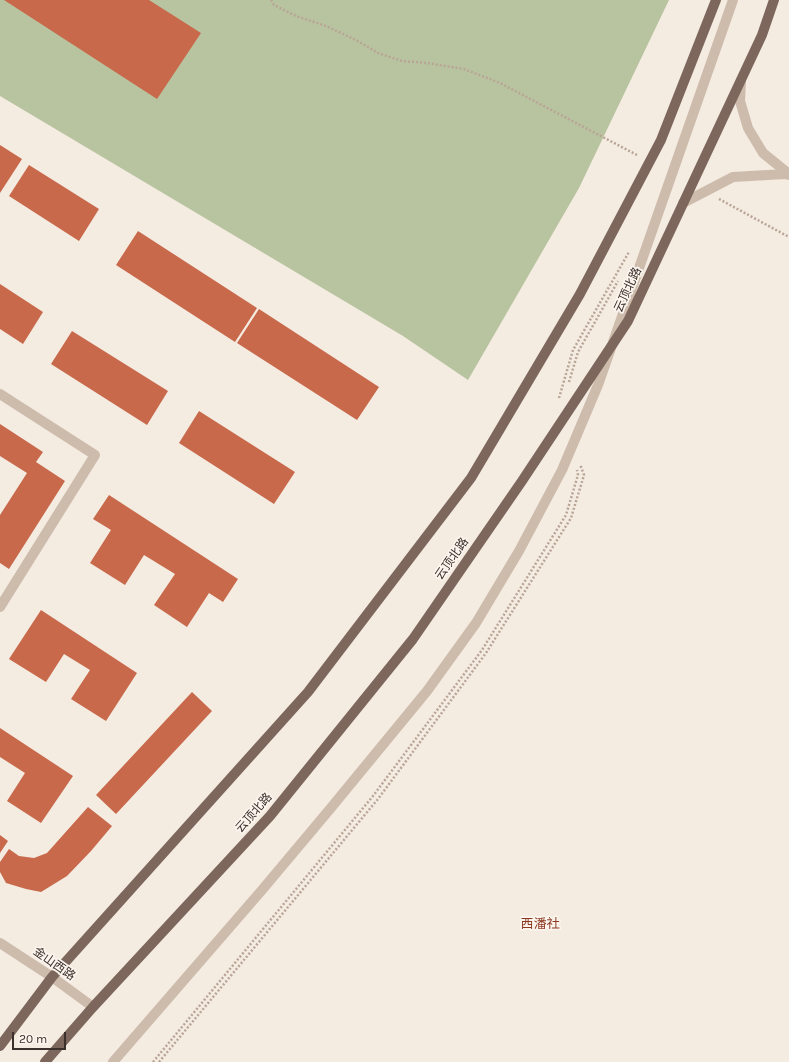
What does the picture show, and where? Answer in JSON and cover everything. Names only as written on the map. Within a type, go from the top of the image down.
[{"type":"main road","points":[[0,1046],[52,977],[308,692],[472,478],[580,294],[661,140],[716,0]]},
{"type":"main road","name":"云顶北路","points":[[45,1062],[93,1007],[270,816],[413,639],[522,481],[628,321],[762,35],[774,0]]},
{"type":"street","points":[[113,1062],[272,878],[427,691],[476,624],[519,551],[562,470],[598,385],[733,0]]},
{"type":"street","points":[[741,81],[740,101],[748,128],[763,153],[789,174]]},
{"type":"street","points":[[683,203],[733,177],[789,174]]},
{"type":"street","points":[[0,394],[95,455],[0,607]]},
{"type":"street","name":"金山西路","points":[[0,943],[52,977],[93,1007]]},
{"type":"path","points":[[271,0],[274,5],[296,16],[326,26],[356,40],[378,53],[402,61],[427,63],[464,69],[500,82]]},
{"type":"green space","points":[[0,0],[669,0],[579,188],[468,380],[403,336],[0,96]]},
{"type":"building","points":[[4,0],[149,0],[201,33],[157,99]]},
{"type":"building","points":[[0,145],[22,159],[0,193]]},
{"type":"building","points":[[29,165],[99,209],[79,241],[9,196]]},
{"type":"building","points":[[138,231],[257,308],[235,342],[116,265]]},
{"type":"building","points":[[0,284],[43,312],[23,344],[0,329]]},
{"type":"building","points":[[259,309],[379,387],[357,420],[237,343]]},
{"type":"building","points":[[72,331],[168,391],[147,425],[51,364]]},
{"type":"building","points":[[199,411],[295,472],[274,504],[179,443]]},
{"type":"building","points":[[0,424],[43,452],[36,462],[65,481],[9,569],[0,563],[0,515],[27,473],[0,456]]},
{"type":"building","points":[[109,495],[238,579],[223,602],[209,593],[187,627],[154,605],[175,574],[144,555],[125,585],[90,563],[111,530],[93,519]]},
{"type":"building","points":[[41,610],[137,673],[106,721],[71,699],[90,670],[64,654],[46,682],[9,659]]},
{"type":"building","points":[[192,692],[212,711],[116,814],[96,795]]},
{"type":"building","points":[[0,728],[73,776],[41,823],[7,801],[25,773],[0,757]]},
{"type":"building","points":[[88,807],[112,826],[67,876],[41,892],[6,883],[0,872],[0,862],[9,849],[19,856],[34,858],[47,853]]},
{"type":"building","points":[[0,835],[8,841],[0,853]]},
{"type":"district","name":"西潘社","points":[[540,924]]}]
